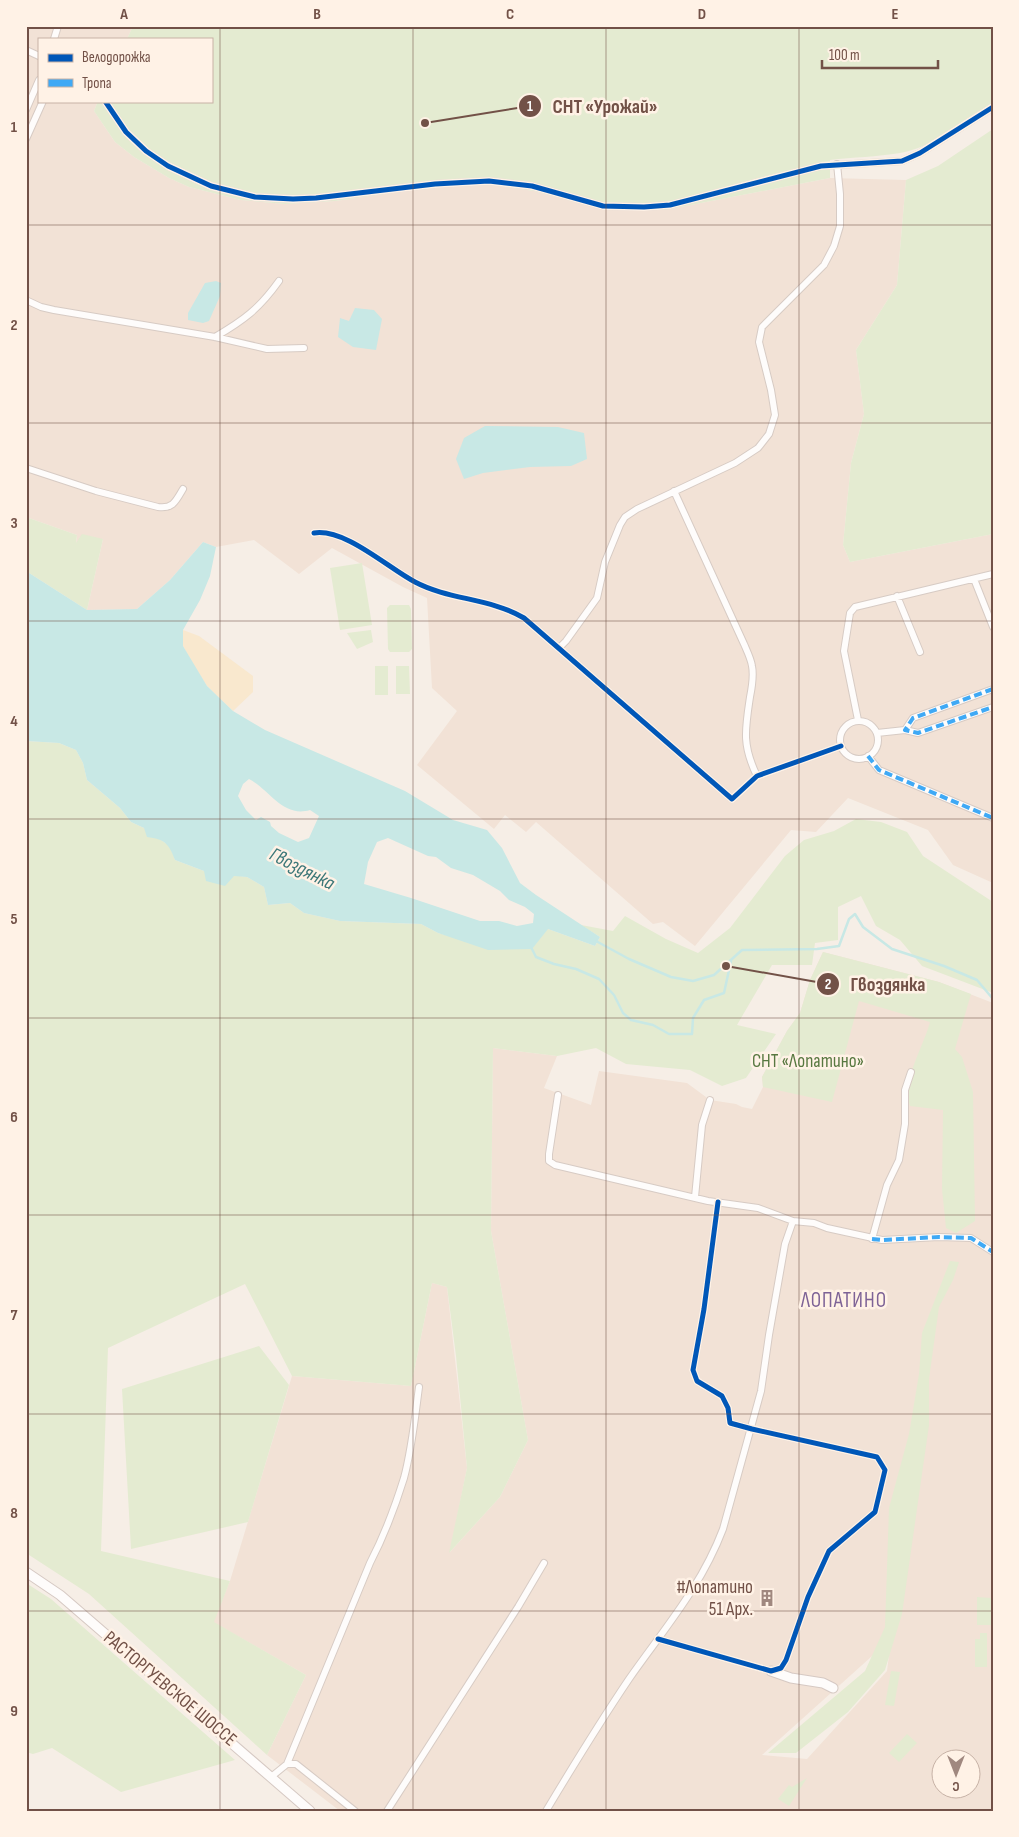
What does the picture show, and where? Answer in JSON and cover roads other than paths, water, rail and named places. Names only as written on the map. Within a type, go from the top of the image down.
[{"type":"main road","name":"РАСТОРГУЕВСКОЕ ШОССЕ","points":[[26,1572],[60,1595],[310,1811]]},
{"type":"main road","points":[[771,1671],[791,1678],[823,1683],[833,1688]]},
{"type":"street","points":[[54,38],[58,26]]},
{"type":"street","points":[[26,50],[38,56]]},
{"type":"street","points":[[26,110],[38,82]]},
{"type":"street","points":[[26,139],[43,102]]},
{"type":"street","points":[[106,102],[126,132],[146,151],[168,166],[211,186],[255,197],[276,199],[316,198],[435,184],[489,181],[532,186],[603,206],[644,207],[670,205],[821,166],[902,161],[920,153],[993,107]]},
{"type":"street","points":[[559,648],[597,598],[605,562],[625,517],[637,509],[735,463],[758,448],[769,434],[775,415],[772,390],[759,342],[762,327],[824,265],[834,246],[840,226],[840,194],[837,164]]},
{"type":"street","points":[[215,337],[240,322],[259,307],[279,280]]},
{"type":"street","points":[[26,300],[41,307],[54,310],[215,337],[267,349],[304,348]]},
{"type":"street","points":[[26,468],[96,491],[164,508],[173,505],[183,489]]},
{"type":"street","points":[[674,491],[744,644],[752,666],[752,685],[745,730],[745,744],[757,776]]},
{"type":"street","points":[[314,533],[321,532],[345,540],[375,556],[415,582],[432,589],[496,605],[526,619],[732,799],[757,776],[841,746]]},
{"type":"street","points":[[858,720],[844,651],[850,613],[856,607],[993,574]]},
{"type":"street","points":[[974,579],[993,627]]},
{"type":"street","points":[[897,596],[920,652]]},
{"type":"street","points":[[905,730],[913,718],[993,689]]},
{"type":"street","points":[[877,733],[905,730],[918,733],[993,707]]},
{"type":"street","points":[[858,720],[870,724],[877,733],[878,742],[876,749],[868,756],[856,758],[848,755],[841,746],[840,735],[844,728],[858,720]]},
{"type":"street","points":[[868,756],[879,770],[993,818]]},
{"type":"street","points":[[872,1239],[887,1185],[899,1160],[905,1124],[906,1090],[911,1072]]},
{"type":"street","points":[[558,1095],[549,1154],[549,1160],[555,1165],[694,1197],[758,1208],[793,1221],[814,1223],[872,1239],[954,1236],[976,1240],[993,1252]]},
{"type":"street","points":[[694,1197],[702,1125],[710,1100]]},
{"type":"street","points":[[658,1638],[771,1671],[781,1668],[786,1660],[808,1597],[829,1550],[875,1512],[885,1470],[877,1457],[730,1423],[728,1408],[722,1396],[698,1381],[693,1370],[704,1309],[718,1202]]},
{"type":"street","points":[[546,1811],[629,1679],[687,1599],[715,1550],[724,1529],[738,1471],[762,1391],[769,1335],[785,1244],[793,1221]]},
{"type":"street","points":[[271,1777],[287,1764],[386,1528],[404,1477],[419,1387]]},
{"type":"street","points":[[387,1811],[518,1607],[544,1563]]},
{"type":"street","points":[[287,1764],[296,1764],[355,1811]]},
{"type":"water","points":[[216,281],[221,283],[220,296],[209,321],[203,323],[188,320],[188,313],[205,283]]},
{"type":"water","points":[[355,308],[374,310],[382,319],[376,350],[353,347],[338,337],[340,318],[349,321]]},
{"type":"water","points":[[485,426],[558,427],[584,433],[587,459],[571,466],[530,467],[483,473],[464,479],[456,459],[464,438]]},
{"type":"water","points":[[203,542],[216,547],[210,576],[200,600],[183,630],[183,646],[207,686],[233,711],[265,730],[405,791],[453,820],[487,830],[502,848],[520,883],[600,937],[595,946],[548,929],[532,949],[488,950],[438,933],[421,924],[340,921],[304,913],[290,903],[268,905],[264,887],[247,877],[234,876],[225,886],[206,881],[204,871],[175,860],[171,850],[165,843],[158,839],[147,837],[144,828],[131,822],[120,808],[87,780],[83,763],[76,750],[59,743],[26,741],[26,571],[87,610],[137,609],[170,580]],"holes":[[[249,779],[284,807],[300,811],[310,810],[319,816],[309,838],[298,842],[279,833],[271,826],[270,822],[261,817],[256,820],[246,810],[238,796],[243,784]],[[388,838],[428,856],[436,857],[451,868],[473,875],[500,891],[509,900],[525,907],[534,914],[533,923],[517,926],[499,921],[480,921],[364,884],[368,862],[377,842]]]},
{"type":"waterway","name":"Гвоздянка","points":[[596,941],[629,959],[671,977],[693,981],[714,975],[742,950],[817,949],[839,946],[849,919],[855,914],[863,927],[892,949],[944,966],[977,980],[993,999]]},
{"type":"waterway","points":[[532,949],[536,957],[554,964],[576,969],[599,979],[614,995],[623,1013],[631,1020],[653,1025],[669,1034],[692,1034],[693,1018],[704,1000],[724,993],[731,961]]},
{"type":"place","name":"СНТ «Урожай»","points":[[425,123]]},
{"type":"place","name":"Гвоздянка","points":[[726,966]]},
{"type":"place","name":"#Лопатино 51 Арх.","points":[[767,1598]]},
{"type":"district","name":"ЛОПАТИНО","points":[[844,1300]]},
{"type":"park label","name":"СНТ «Лопатино»","points":[[808,1061]]}]
